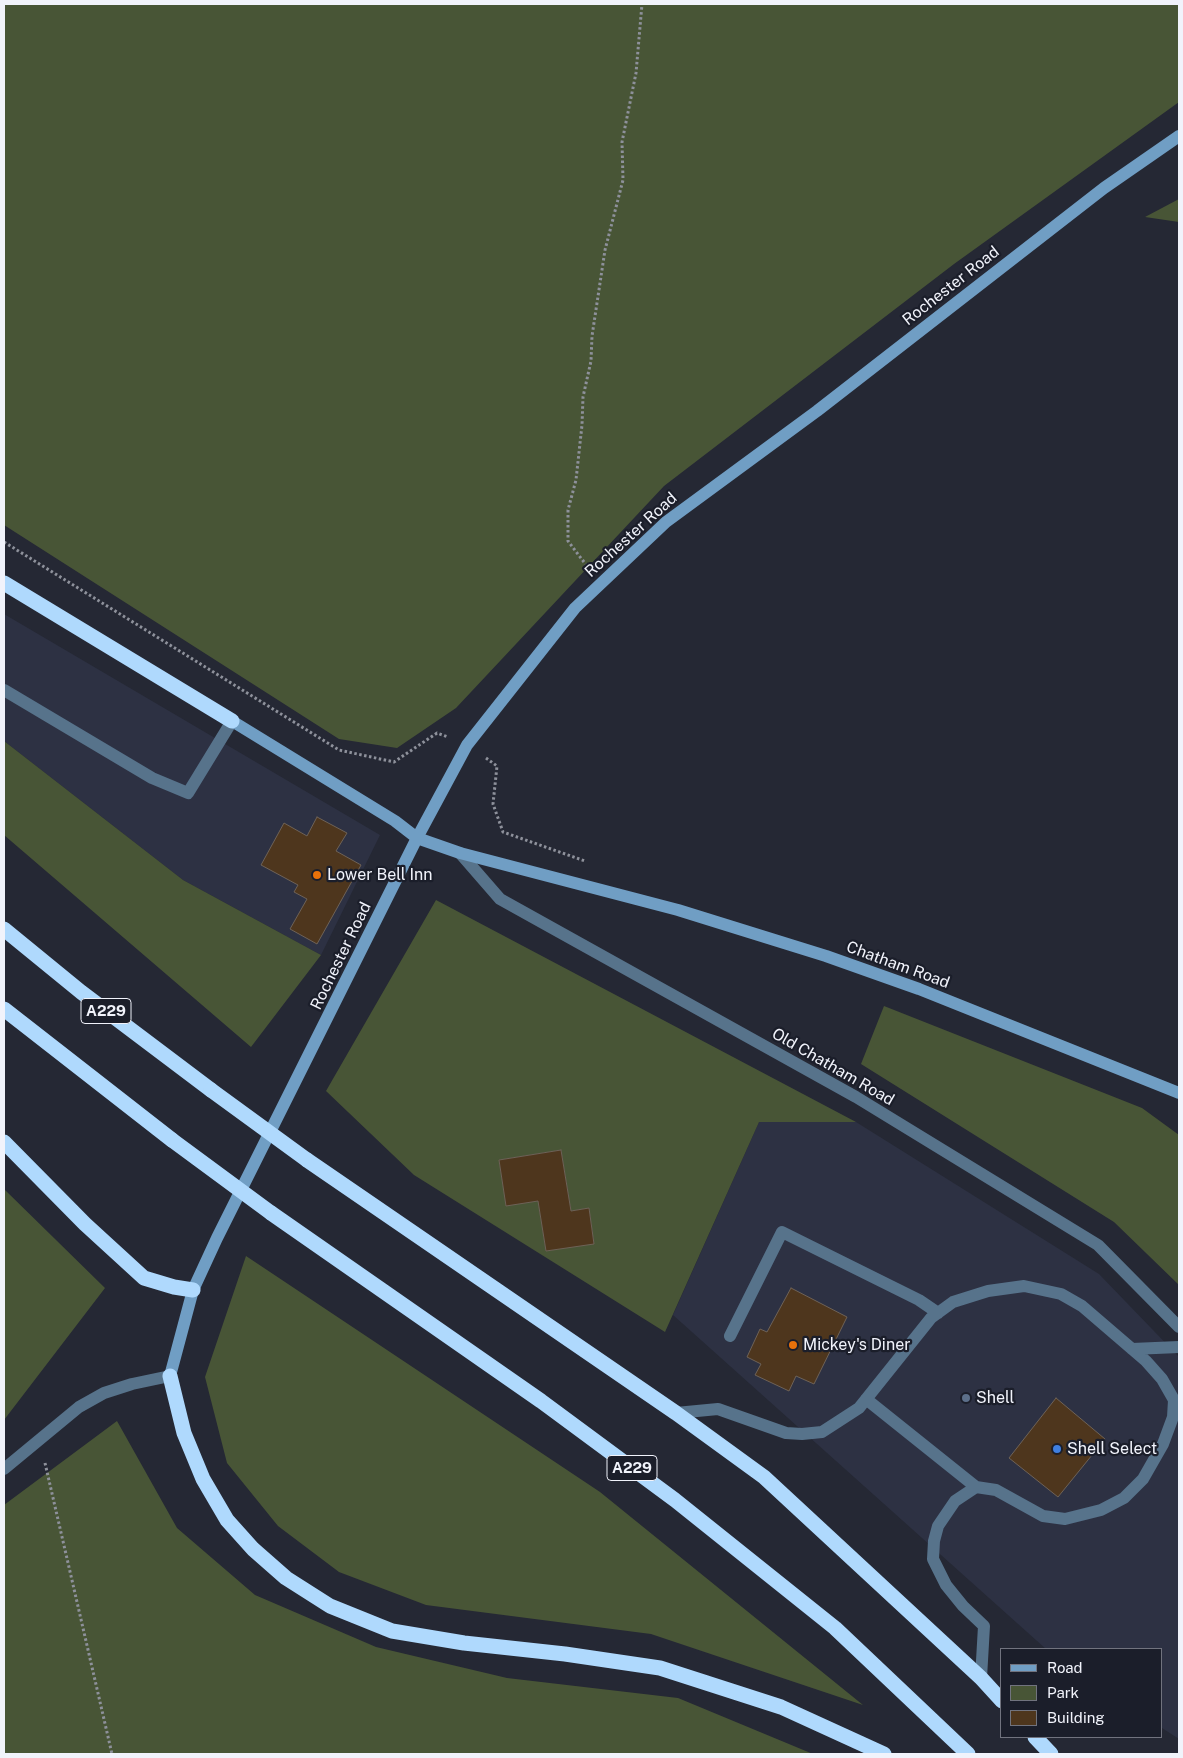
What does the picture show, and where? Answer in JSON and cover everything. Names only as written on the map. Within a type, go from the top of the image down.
[{"type":"highway","points":[[4,583],[232,721]]},
{"type":"highway","name":"A229","points":[[4,929],[81,992],[307,1160],[676,1413],[764,1477],[980,1678],[1000,1699]]},
{"type":"highway","name":"A229","points":[[4,1009],[172,1140],[272,1213],[541,1401],[675,1500],[835,1628],[968,1754]]},
{"type":"highway","points":[[4,1142],[85,1224],[144,1278],[174,1287],[193,1290]]},
{"type":"highway","points":[[170,1376],[184,1433],[203,1479],[227,1520],[253,1549],[286,1578],[330,1606],[392,1631],[464,1643],[565,1654],[660,1668],[781,1707],[884,1754]]},
{"type":"highway","points":[[1036,1738],[1051,1754]]},
{"type":"street","name":"Rochester Road","points":[[170,1376],[193,1290],[221,1230],[417,838],[467,745],[575,608],[666,522],[817,411],[1104,188],[1179,136]]},
{"type":"street","points":[[4,690],[152,778],[188,793],[232,721]]},
{"type":"street","name":"Chatham Road","points":[[232,721],[395,821],[417,838],[460,853],[678,910],[901,982],[1179,1093]]},
{"type":"street","name":"Old Chatham Road","points":[[460,853],[500,899],[856,1097],[1098,1245],[1179,1327]]},
{"type":"street","points":[[730,1336],[782,1232],[919,1300],[938,1313]]},
{"type":"street","points":[[676,1413],[718,1409],[739,1415],[771,1429],[802,1434],[822,1432],[843,1420],[866,1399],[931,1318],[953,1302],[988,1291],[1024,1286],[1062,1294],[1082,1306],[1146,1361],[1162,1379],[1174,1400],[1174,1408],[1173,1417],[1163,1444],[1143,1479],[1124,1498],[1101,1510],[1065,1519],[1043,1516],[996,1490],[976,1487],[866,1399]]},
{"type":"street","points":[[1132,1349],[1179,1347]]},
{"type":"street","points":[[4,1469],[39,1438],[79,1407],[104,1393],[132,1384],[170,1376]]},
{"type":"street","points":[[976,1487],[955,1501],[938,1526],[934,1541],[933,1559],[946,1585],[963,1606],[984,1626],[980,1678]]},
{"type":"path","points":[[581,560],[568,541],[568,510],[576,480],[583,396],[591,361],[592,336],[605,250],[623,180],[622,142],[636,73],[642,4]]},
{"type":"path","points":[[4,542],[339,750],[394,762],[437,733]]},
{"type":"path","points":[[497,766],[494,804],[503,832],[602,866],[598,890]]},
{"type":"path","points":[[39,1438],[112,1754]]},
{"type":"shaded area","points":[[4,614],[380,835],[321,955],[183,880],[4,741]]},
{"type":"shaded area","points":[[759,1122],[856,1122],[1099,1274],[1179,1357],[1179,1739],[1163,1729],[1163,1648],[1045,1648],[673,1315]]},
{"type":"green space","points":[[4,4],[1179,4],[1179,102],[954,264],[664,486],[456,708],[397,748],[339,739],[4,525]]},
{"type":"green space","points":[[1179,199],[1179,222],[1145,217]]},
{"type":"green space","points":[[4,741],[183,880],[321,955],[251,1047],[4,835]]},
{"type":"green space","points":[[436,900],[856,1122],[759,1122],[665,1332],[414,1175],[326,1091]],"holes":[[[561,1150],[571,1211],[589,1208],[594,1243],[546,1251],[538,1201],[506,1205],[499,1160]]]},
{"type":"green space","points":[[884,1006],[1142,1108],[1179,1135],[1179,1285],[1114,1222],[861,1064]]},
{"type":"green space","points":[[4,1189],[105,1288],[4,1420]]},
{"type":"green space","points":[[246,1256],[600,1492],[863,1705],[651,1634],[426,1605],[339,1572],[278,1526],[227,1463],[205,1377]]},
{"type":"green space","points":[[117,1421],[177,1528],[255,1595],[376,1647],[507,1678],[678,1698],[813,1754],[4,1754],[4,1505]]},
{"type":"building","name":"Lower Bell Inn","points":[[317,817],[347,833],[336,851],[361,865],[317,944],[290,929],[307,899],[294,892],[298,885],[261,865],[284,823],[307,836]]},
{"type":"building","points":[[561,1150],[571,1211],[589,1208],[594,1244],[546,1251],[538,1201],[506,1206],[499,1160]]},
{"type":"building","name":"Mickey's Diner","points":[[791,1288],[847,1317],[814,1384],[796,1376],[789,1391],[755,1375],[761,1364],[747,1357],[760,1329],[767,1332]]},
{"type":"building","name":"Shell Select","points":[[1056,1398],[1105,1439],[1058,1497],[1009,1458]]},
{"type":"place","name":"Lower Bell Inn","points":[[317,875]]},
{"type":"place","name":"Mickey's Diner","points":[[793,1345]]},
{"type":"place","name":"Shell","points":[[966,1398]]},
{"type":"place","name":"Shell Select","points":[[1057,1449]]}]
